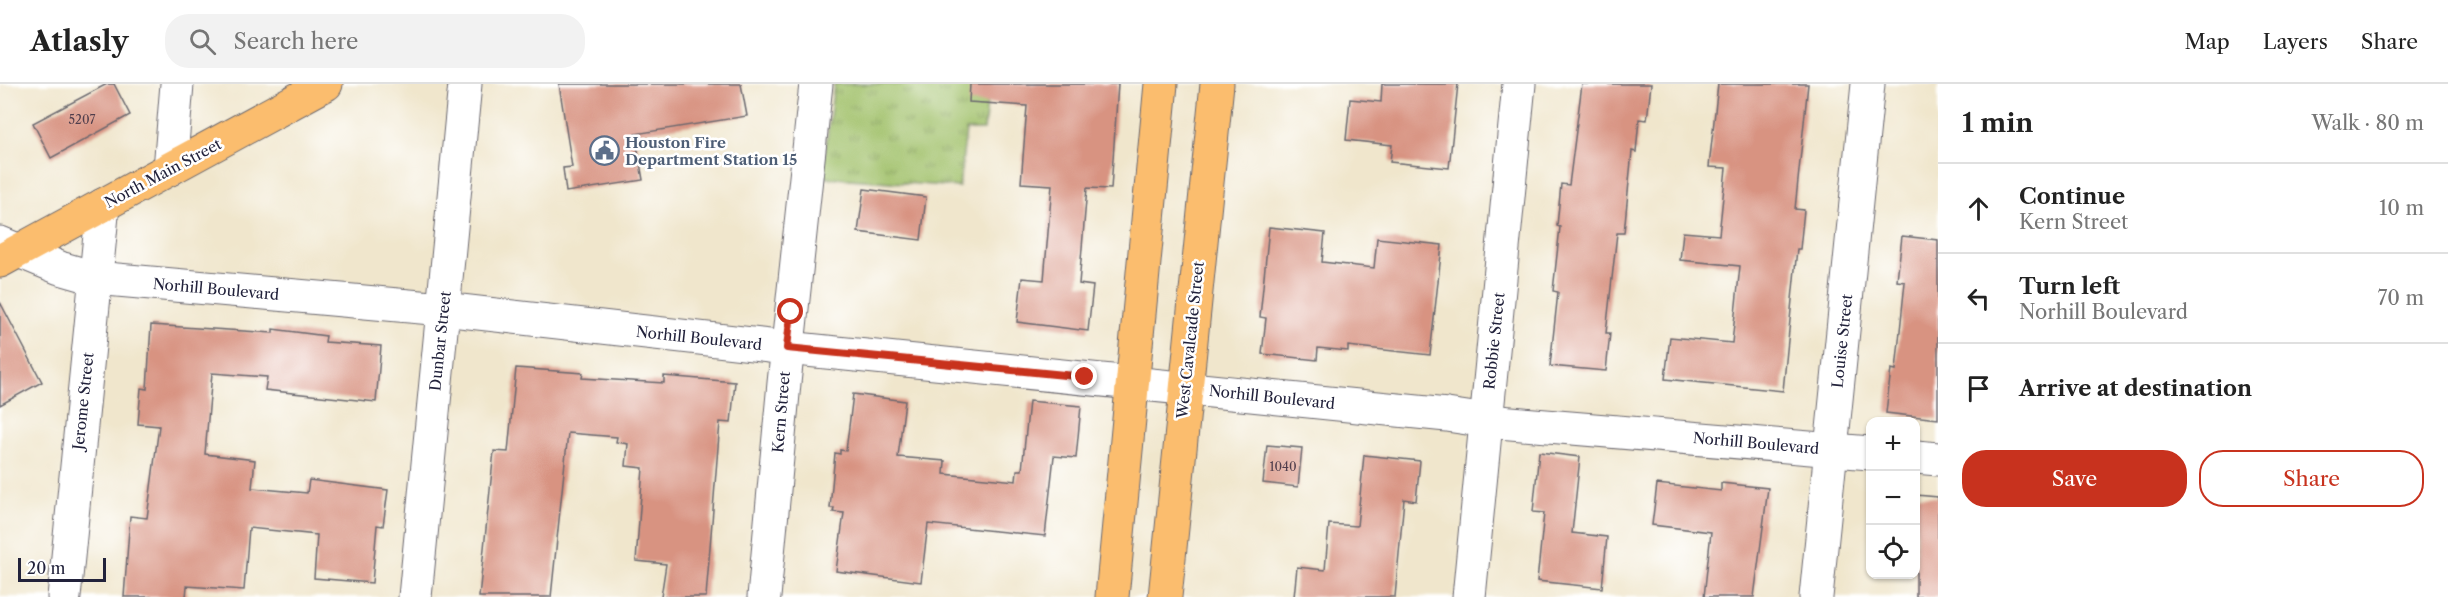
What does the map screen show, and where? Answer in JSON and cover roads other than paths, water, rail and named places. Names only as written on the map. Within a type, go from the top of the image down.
[{"type":"main road","name":"North Main Street","points":[[6,252],[103,205],[326,84]]},
{"type":"main road","points":[[1112,597],[1161,84]]},
{"type":"main road","name":"West Cavalcade Street","points":[[1165,597],[1217,84]]},
{"type":"street","points":[[170,169],[177,84]]},
{"type":"street","name":"Dunbar Street","points":[[415,597],[465,84]]},
{"type":"street","name":"Kern Street","points":[[764,597],[787,348],[816,84]]},
{"type":"street","name":"Robbie Street","points":[[1469,597],[1520,84]]},
{"type":"street","name":"Louise Street","points":[[1816,597],[1868,84]]},
{"type":"street","name":"Jerome Street","points":[[64,597],[103,205]]},
{"type":"street","name":"Norhill Boulevard","points":[[6,252],[96,278],[443,309],[787,348],[1447,414],[1487,421],[1866,453]]},
{"type":"street","points":[[1920,457],[1938,459]]},
{"type":"place","name":"Houston Fire Department Station 15","points":[[604,151]]}]
